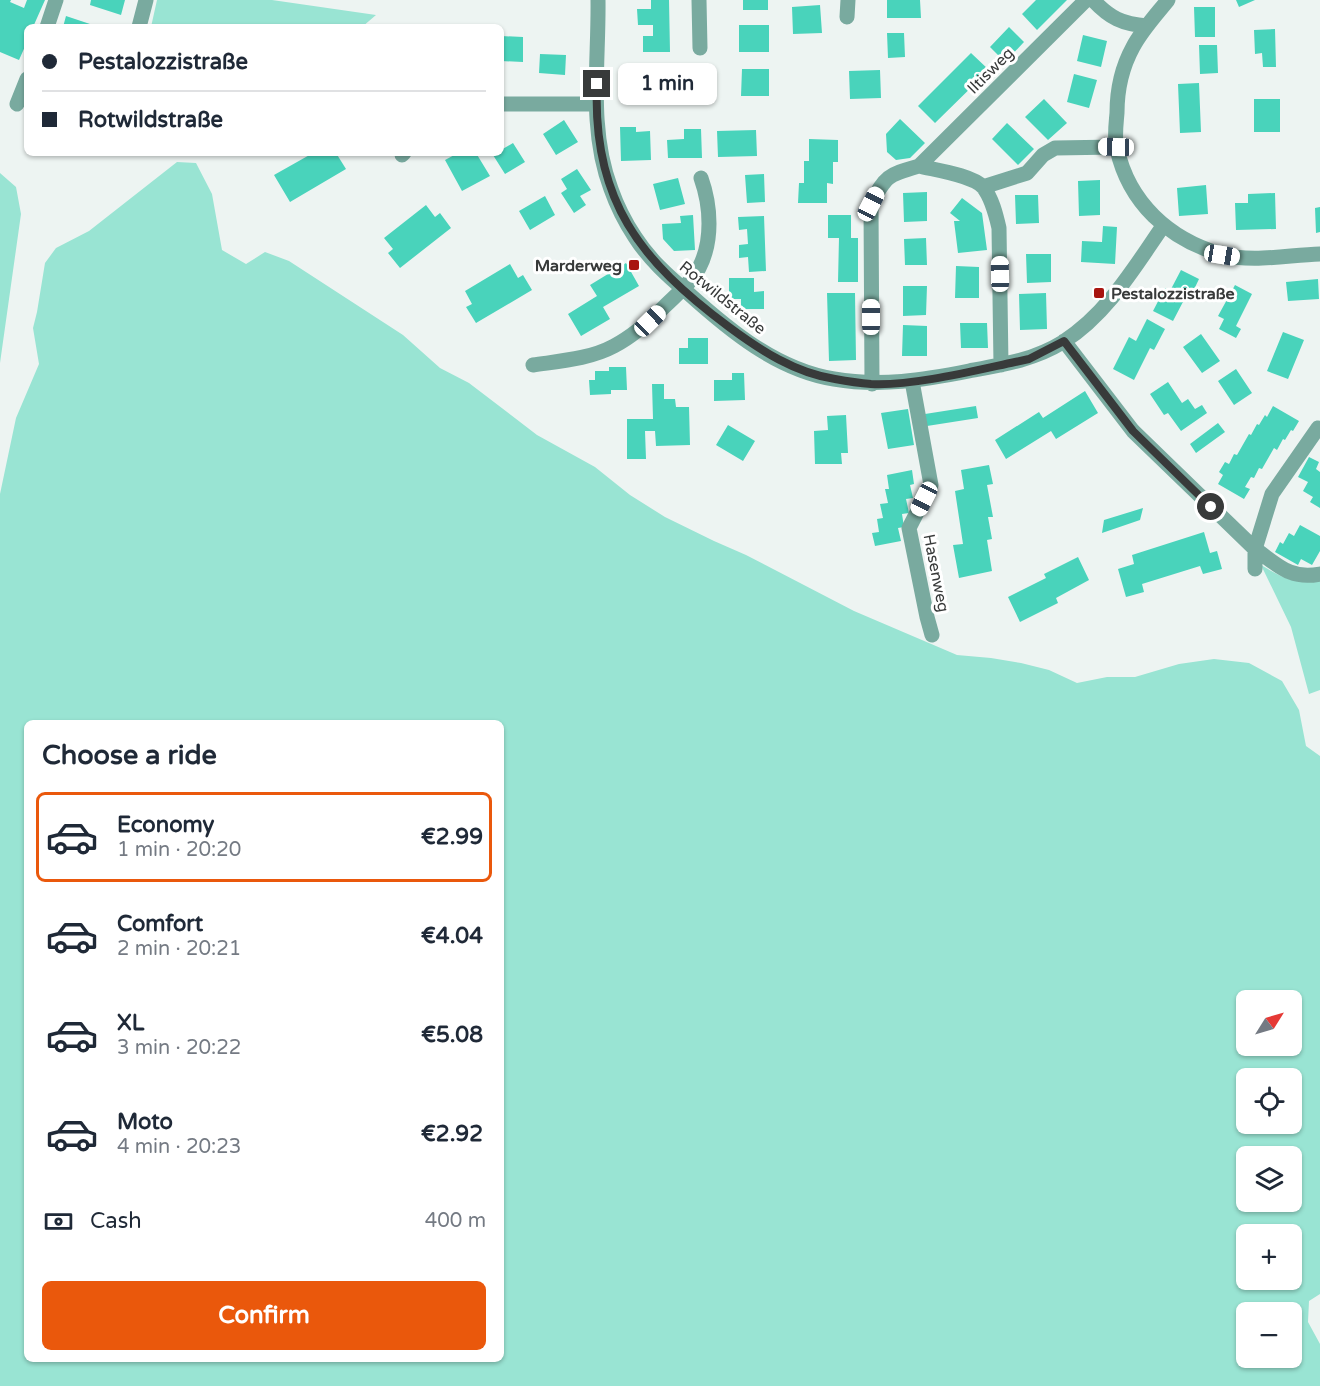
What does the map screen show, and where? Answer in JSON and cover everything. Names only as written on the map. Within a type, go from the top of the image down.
[{"type":"street","points":[[48,24],[56,0]]},
{"type":"street","points":[[140,24],[146,0]]},
{"type":"street","name":"Rotwildstraße","points":[[598,0],[596,104],[602,156],[610,187],[622,215],[647,253],[711,314],[757,348],[795,368],[831,379],[872,384],[912,381],[1029,359],[1079,331],[1107,304],[1163,226]]},
{"type":"street","points":[[699,0],[700,48]]},
{"type":"street","points":[[847,17],[848,0]]},
{"type":"street","name":"Iltisweg","points":[[919,166],[1086,0]]},
{"type":"street","points":[[1093,0],[1118,21],[1129,25],[1147,26]]},
{"type":"street","points":[[1168,0],[1133,47],[1121,77],[1117,105],[1116,147],[1131,186],[1163,226],[1191,244],[1222,255],[1248,259],[1320,254]]},
{"type":"street","points":[[17,104],[24,86]]},
{"type":"street","points":[[504,105],[596,104]]},
{"type":"street","points":[[983,187],[1028,173],[1043,155],[1055,148],[1116,147]]},
{"type":"street","points":[[872,384],[871,204],[879,188],[891,174],[919,166],[969,179],[983,187],[993,207],[999,228],[1001,365]]},
{"type":"street","points":[[533,365],[576,359],[614,346],[650,321],[683,288],[699,269],[706,248],[709,214],[707,194],[701,178]]},
{"type":"street","points":[[1064,341],[1133,431],[1255,549],[1287,572],[1305,577],[1320,574]]},
{"type":"street","name":"Hasenweg","points":[[912,381],[931,485],[909,528],[932,635]]},
{"type":"street","points":[[1255,569],[1255,549],[1272,494],[1318,428]]},
{"type":"green space","points":[[157,0],[272,0],[376,15],[366,24],[152,24]]},
{"type":"green space","points":[[177,162],[196,163],[212,194],[222,250],[246,264],[265,252],[289,261],[403,335],[440,368],[469,383],[537,435],[595,467],[630,495],[665,517],[746,555],[854,611],[957,655],[1021,663],[1049,670],[1077,683],[1107,677],[1135,677],[1179,664],[1214,659],[1249,663],[1282,681],[1299,710],[1306,746],[1320,756],[1320,1294],[1309,1301],[1308,1322],[1320,1344],[1320,1386],[0,1386],[0,494],[16,418],[39,364],[33,328],[45,263],[56,248],[89,231]]},
{"type":"green space","points":[[0,173],[16,187],[21,214],[0,363]]},
{"type":"green space","points":[[1261,565],[1276,574],[1296,581],[1320,580],[1320,690],[1309,694],[1291,627]]},
{"type":"building","points":[[0,0],[11,0],[10,2],[24,8],[27,0],[45,0],[34,24],[24,24],[24,49],[19,60],[0,52]]},
{"type":"building","points":[[91,0],[125,0],[121,15],[90,5]]},
{"type":"building","points":[[651,0],[669,0],[670,52],[643,52],[643,36],[653,36],[653,25],[638,25],[637,9],[651,9]]},
{"type":"building","points":[[743,0],[768,0],[768,10],[743,10]]},
{"type":"building","points":[[887,0],[920,0],[921,18],[887,18]]},
{"type":"building","points":[[1036,0],[1067,0],[1037,30],[1022,14]]},
{"type":"building","points":[[1236,0],[1255,0],[1239,7]]},
{"type":"building","points":[[820,5],[822,33],[793,34],[792,7]]},
{"type":"building","points":[[1194,7],[1215,7],[1215,37],[1195,37]]},
{"type":"building","points":[[66,16],[90,24],[64,24]]},
{"type":"building","points":[[739,25],[769,25],[769,52],[739,52]]},
{"type":"building","points":[[1009,27],[1024,42],[1005,62],[990,47]]},
{"type":"building","points":[[1275,29],[1276,67],[1263,67],[1262,53],[1255,54],[1254,30]]},
{"type":"building","points":[[887,33],[904,33],[905,57],[888,58]]},
{"type":"building","points":[[1083,35],[1107,41],[1101,67],[1077,61]]},
{"type":"building","points":[[504,36],[523,37],[523,62],[504,61]]},
{"type":"building","points":[[1199,45],[1217,45],[1218,73],[1200,74]]},
{"type":"building","points":[[971,53],[989,70],[935,123],[918,106]]},
{"type":"building","points":[[540,54],[566,55],[565,75],[539,73]]},
{"type":"building","points":[[709,65],[710,94],[692,94],[692,84],[678,85],[677,66]]},
{"type":"building","points":[[628,68],[653,68],[654,97],[635,98],[634,79],[628,79]]},
{"type":"building","points":[[742,69],[769,69],[769,96],[741,96]]},
{"type":"building","points":[[880,70],[881,98],[850,99],[849,71]]},
{"type":"building","points":[[1074,74],[1097,80],[1089,108],[1067,102]]},
{"type":"building","points":[[1199,83],[1201,132],[1180,133],[1178,84]]},
{"type":"building","points":[[1044,99],[1067,123],[1048,140],[1025,117]]},
{"type":"building","points":[[1254,99],[1280,99],[1280,132],[1254,132]]},
{"type":"building","points":[[900,119],[925,143],[910,158],[896,160],[887,152],[886,134]]},
{"type":"building","points":[[564,120],[578,142],[556,155],[543,134]]},
{"type":"building","points":[[1007,123],[1034,149],[1018,165],[992,139]]},
{"type":"building","points":[[620,127],[636,127],[636,132],[650,131],[651,160],[621,161]]},
{"type":"building","points":[[684,129],[701,129],[702,158],[668,158],[667,140],[684,139]]},
{"type":"building","points":[[756,130],[757,156],[718,157],[717,131]]},
{"type":"building","points":[[809,139],[838,140],[838,162],[833,162],[833,184],[827,183],[827,203],[798,203],[799,183],[804,183],[804,161],[809,161]]},
{"type":"building","points":[[513,143],[525,162],[505,174],[494,156],[504,156],[504,148]]},
{"type":"building","points":[[308,156],[338,156],[346,169],[290,202],[274,175]]},
{"type":"building","points":[[452,156],[478,156],[490,176],[462,191],[445,160]]},
{"type":"building","points":[[577,169],[591,190],[580,196],[586,205],[574,213],[561,193],[567,189],[561,179]]},
{"type":"building","points":[[764,174],[765,202],[747,203],[745,175]]},
{"type":"building","points":[[678,178],[685,204],[660,210],[653,184]]},
{"type":"building","points":[[1100,180],[1100,215],[1079,216],[1078,181]]},
{"type":"building","points":[[1206,185],[1208,214],[1179,216],[1177,188]]},
{"type":"building","points":[[927,192],[927,221],[904,222],[903,193]]},
{"type":"building","points":[[1275,193],[1276,229],[1236,230],[1235,203],[1248,203],[1248,194]]},
{"type":"building","points":[[1015,195],[1038,195],[1039,223],[1016,224]]},
{"type":"building","points":[[545,196],[555,215],[530,230],[519,211]]},
{"type":"building","points":[[962,198],[982,213],[987,250],[958,253],[954,221],[960,221],[950,213]]},
{"type":"building","points":[[426,205],[435,217],[440,213],[451,228],[400,268],[388,253],[393,249],[384,238]]},
{"type":"building","points":[[1320,207],[1320,232],[1316,233],[1315,208]]},
{"type":"building","points":[[693,215],[695,250],[674,251],[663,239],[662,224],[681,223],[680,216]]},
{"type":"building","points":[[828,215],[851,215],[851,238],[858,238],[858,282],[838,282],[839,238],[828,238]]},
{"type":"building","points":[[764,216],[766,271],[749,272],[748,257],[739,258],[739,245],[748,244],[747,229],[739,230],[738,217]]},
{"type":"building","points":[[1103,226],[1117,227],[1115,264],[1081,262],[1082,241],[1102,242]]},
{"type":"building","points":[[926,238],[927,265],[905,265],[904,239]]},
{"type":"building","points":[[1026,254],[1051,254],[1051,282],[1027,283]]},
{"type":"building","points":[[626,263],[639,286],[603,307],[610,319],[581,336],[568,314],[597,296],[590,285]]},
{"type":"building","points":[[510,264],[518,278],[523,275],[532,290],[476,323],[466,307],[472,304],[465,291]]},
{"type":"building","points":[[956,266],[979,267],[979,298],[955,298]]},
{"type":"building","points":[[1181,270],[1199,279],[1189,300],[1185,298],[1173,321],[1153,311],[1165,288],[1170,291]]},
{"type":"building","points":[[729,278],[754,278],[754,292],[764,291],[764,309],[741,309],[741,299],[729,299]]},
{"type":"building","points":[[1318,279],[1319,299],[1288,301],[1286,282]]},
{"type":"building","points":[[1235,285],[1252,294],[1236,326],[1241,329],[1236,338],[1219,329],[1224,319],[1218,316]]},
{"type":"building","points":[[903,286],[927,286],[926,315],[903,316]]},
{"type":"building","points":[[827,293],[855,293],[856,360],[829,361]]},
{"type":"building","points":[[1046,293],[1047,329],[1020,330],[1019,294]]},
{"type":"building","points":[[1147,319],[1165,329],[1154,350],[1150,348],[1134,380],[1113,369],[1129,337],[1136,341]]},
{"type":"building","points":[[960,323],[987,323],[988,348],[961,348]]},
{"type":"building","points":[[903,325],[927,326],[927,356],[902,356]]},
{"type":"building","points":[[1283,332],[1304,340],[1288,379],[1267,371]]},
{"type":"building","points":[[1201,334],[1220,361],[1202,373],[1183,347]]},
{"type":"building","points":[[688,338],[708,338],[708,364],[679,364],[679,348],[688,348]]},
{"type":"building","points":[[609,367],[626,367],[627,390],[611,390],[611,394],[590,395],[589,380],[595,380],[595,371],[609,371]]},
{"type":"building","points":[[1236,369],[1252,393],[1234,405],[1218,381]]},
{"type":"building","points":[[732,373],[744,373],[745,400],[714,401],[714,380],[732,380]]},
{"type":"building","points":[[1168,382],[1182,403],[1188,399],[1195,409],[1202,405],[1207,413],[1181,431],[1168,413],[1164,415],[1150,394]]},
{"type":"building","points":[[652,384],[664,384],[664,399],[675,399],[676,407],[689,407],[690,445],[656,446],[655,431],[645,431],[646,459],[627,459],[627,419],[653,419]]},
{"type":"building","points":[[1085,391],[1098,413],[1056,439],[1051,431],[1006,459],[995,440],[1039,412],[1043,418]]},
{"type":"building","points":[[976,406],[978,418],[927,426],[925,414]]},
{"type":"building","points":[[1273,406],[1299,421],[1285,440],[1283,439],[1277,450],[1274,448],[1262,469],[1259,468],[1254,478],[1251,477],[1245,487],[1250,489],[1244,499],[1218,484],[1223,475],[1219,472],[1225,462],[1229,464],[1234,454],[1237,455],[1249,434],[1251,435],[1265,415],[1267,417]]},
{"type":"building","points":[[908,409],[914,445],[888,449],[881,413]]},
{"type":"building","points":[[846,415],[848,453],[841,453],[842,464],[815,464],[814,431],[828,430],[827,416]]},
{"type":"building","points":[[1218,423],[1225,432],[1196,453],[1190,444]]},
{"type":"building","points":[[728,425],[755,441],[743,461],[716,445]]},
{"type":"building","points":[[1309,457],[1319,462],[1316,469],[1320,472],[1320,508],[1310,502],[1313,497],[1303,491],[1308,482],[1298,477]]},
{"type":"building","points":[[989,465],[993,484],[987,485],[993,517],[988,517],[992,539],[987,540],[992,571],[959,578],[953,545],[963,544],[955,491],[964,489],[961,470]]},
{"type":"building","points":[[912,470],[914,484],[910,485],[913,498],[906,499],[909,513],[902,514],[904,527],[898,528],[901,541],[875,546],[872,533],[879,532],[877,519],[883,518],[880,504],[888,503],[885,489],[889,489],[887,475]]},
{"type":"building","points":[[1143,508],[1140,520],[1102,533],[1104,520]]},
{"type":"building","points":[[1300,525],[1320,536],[1320,551],[1312,565],[1301,559],[1298,565],[1275,552],[1280,542],[1283,544],[1289,533],[1294,536]]},
{"type":"building","points":[[1204,532],[1210,553],[1217,551],[1222,569],[1203,574],[1200,566],[1142,584],[1144,592],[1126,597],[1118,569],[1134,564],[1132,555]]},
{"type":"building","points":[[1078,557],[1089,580],[1056,598],[1058,603],[1020,622],[1008,597],[1046,578],[1044,574]]},
{"type":"place","name":"Marderweg","points":[[634,265]]},
{"type":"place","name":"Pestalozzistraße","points":[[1099,293]]},
{"type":"route","points":[[597,84],[596,109],[602,156],[610,187],[635,237],[660,268],[711,314],[757,348],[795,368],[831,379],[872,384],[926,379],[1029,359],[1064,341],[1133,431],[1211,507]]}]
